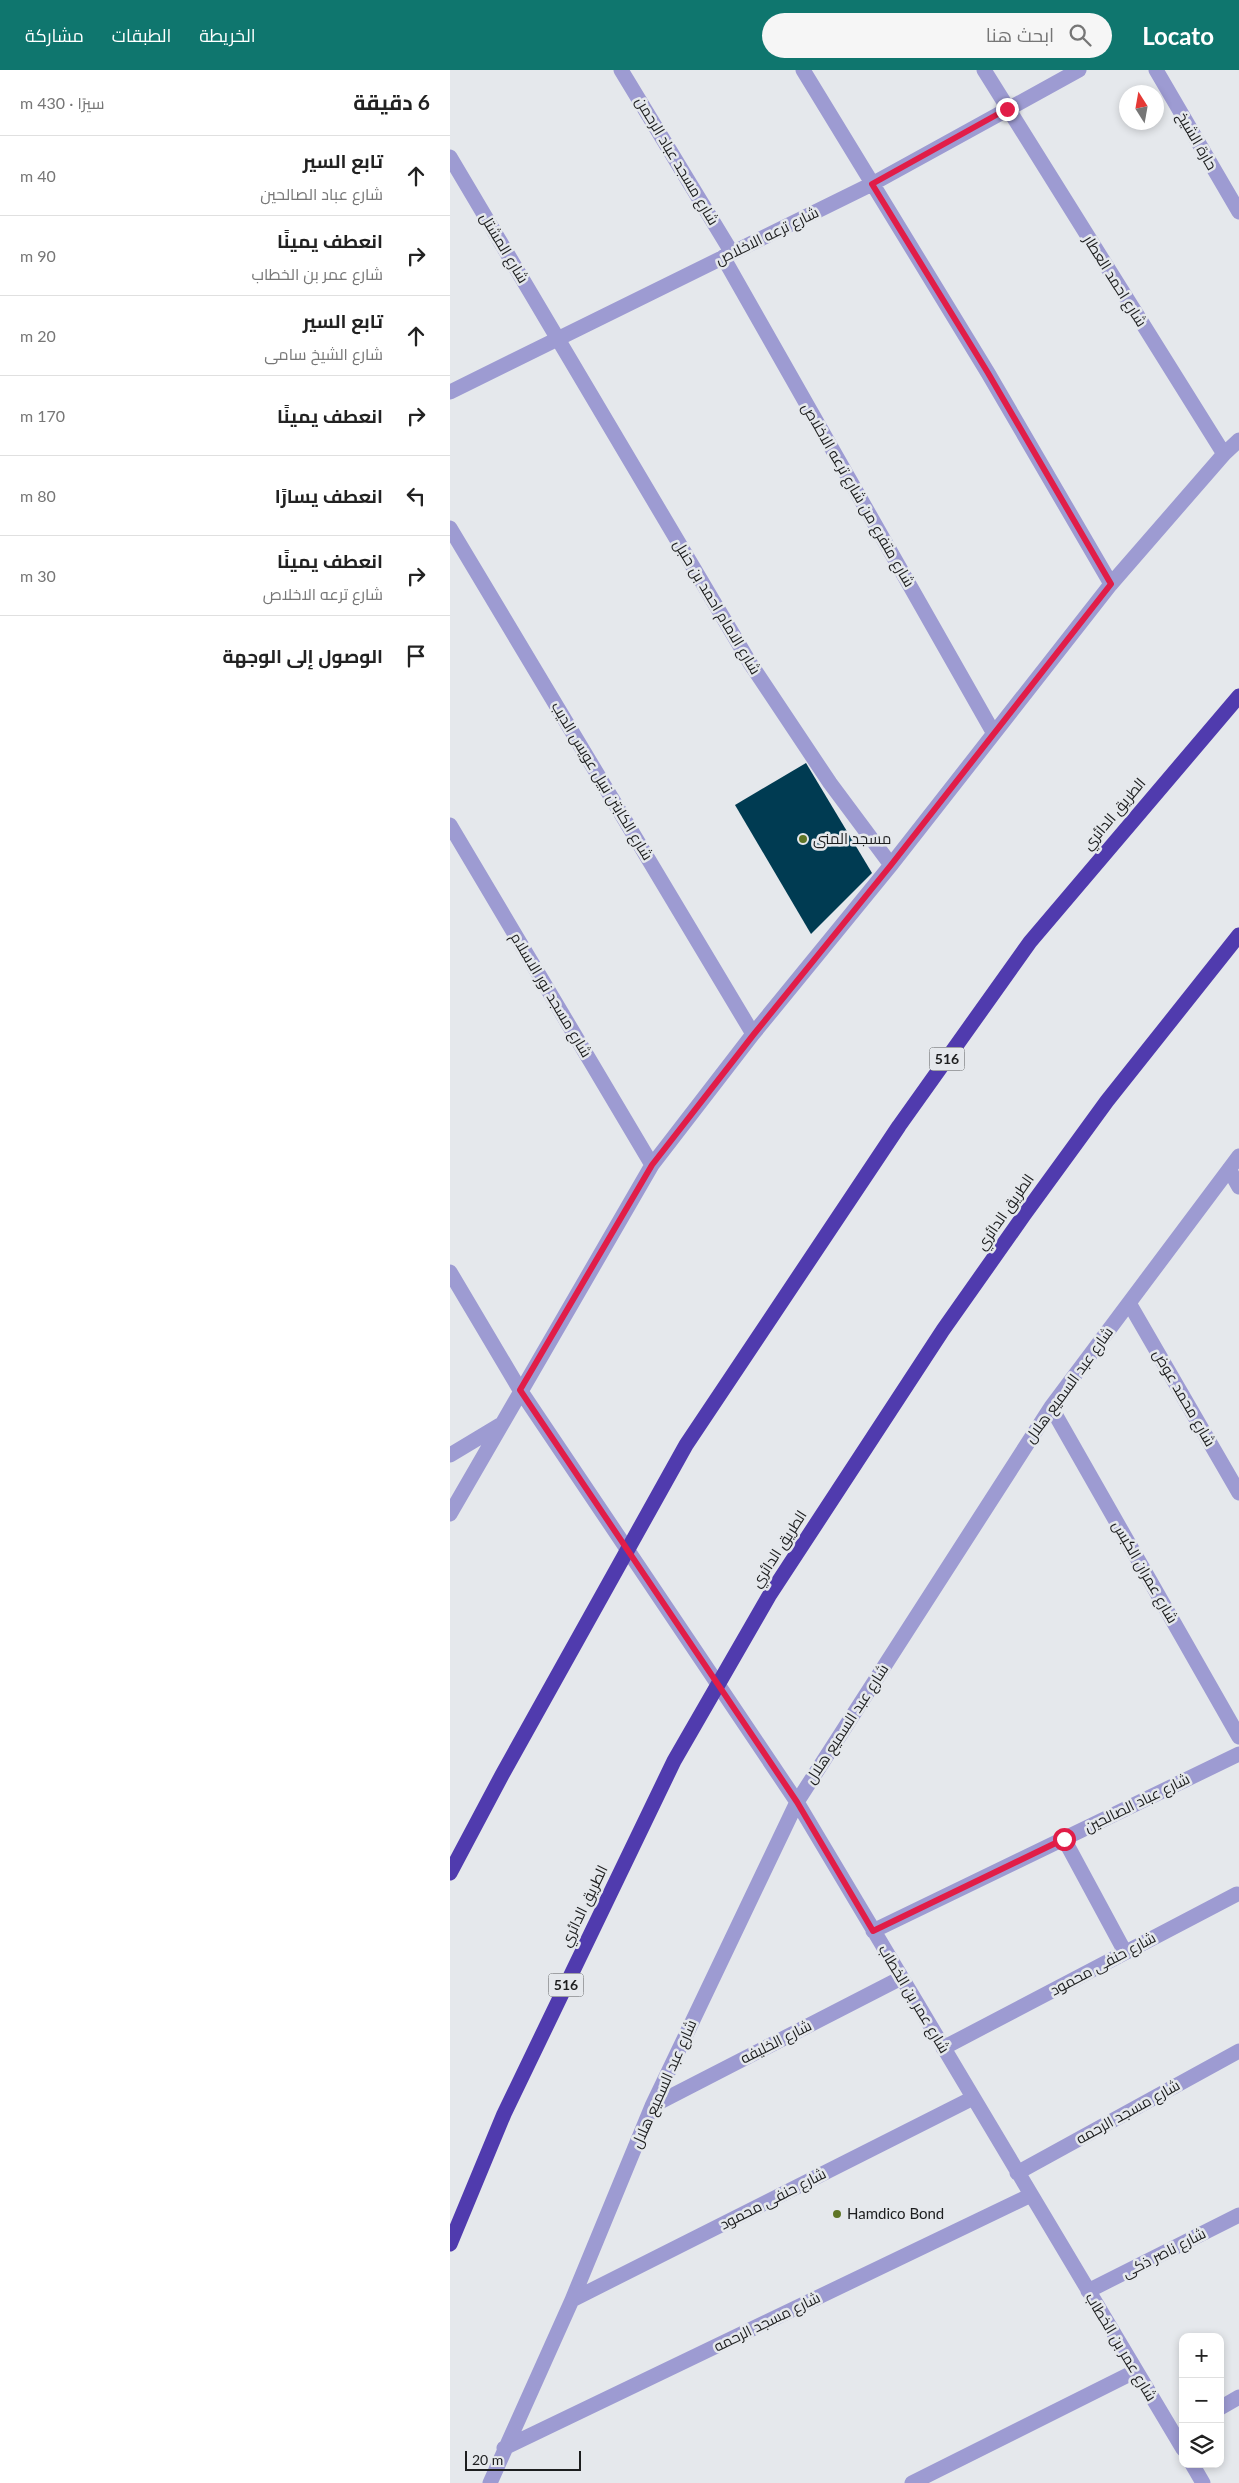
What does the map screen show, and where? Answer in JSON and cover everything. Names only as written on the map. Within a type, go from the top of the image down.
[{"type":"highway","name":"الطريق الدائري","points":[[450,1873],[590,1614],[686,1444],[899,1126],[1030,942],[1239,696]]},
{"type":"highway","name":"الطريق الدائري","points":[[450,2244],[504,2114],[690,1731],[769,1596],[938,1338],[1024,1215],[1108,1101],[1239,935]]},
{"type":"street","name":"شارع مسجد عباد الرحمن","points":[[621,70],[728,255]]},
{"type":"street","points":[[803,70],[988,373],[1111,584]]},
{"type":"street","name":"شارع احمد العطار","points":[[984,70],[1224,454]]},
{"type":"street","name":"حارة الشيخ","points":[[1156,70],[1239,212]]},
{"type":"street","name":"شارع ترعه الاخلاص","points":[[450,392],[872,184],[1074,71]]},
{"type":"street","name":"شارع المشتل","points":[[450,157],[559,338]]},
{"type":"street","name":"شارع متفرع من شارع ترعه الاخلاص","points":[[728,255],[993,732]]},
{"type":"street","name":"شارع الامام احمد بن حنبل","points":[[559,338],[750,664],[830,783],[891,865]]},
{"type":"street","points":[[450,1514],[520,1390],[652,1165],[754,1034],[891,865],[993,732],[1111,584],[1224,454],[1239,440]]},
{"type":"street","name":"شارع الكابتن نبيل عويس الديب","points":[[450,528],[754,1034]]},
{"type":"street","name":"شارع مسجد نور الاسلام","points":[[450,825],[652,1165]]},
{"type":"street","name":"شارع عبد السميع هلال","points":[[490,2483],[504,2448],[572,2300],[652,2106],[797,1802],[1051,1407],[1239,1156]]},
{"type":"street","points":[[1229,1169],[1239,1187]]},
{"type":"street","name":"شارع عمر بن الخطاب","points":[[452,1281],[520,1390],[600,1506],[797,1802],[1136,2371],[1178,2432]]},
{"type":"street","name":"شارع محمد عوض","points":[[1129,1303],[1239,1493]]},
{"type":"street","name":"شارع عمران الكبس","points":[[1051,1407],[1239,1737]]},
{"type":"street","points":[[450,1455],[501,1425]]},
{"type":"street","name":"شارع عباد الصالحين","points":[[873,1931],[1239,1754]]},
{"type":"street","points":[[1064,1839],[1125,1952]]},
{"type":"street","name":"شارع حنفى محمود","points":[[942,2048],[1237,1894]]},
{"type":"street","name":"شارع الخليفه","points":[[652,2106],[901,1978]]},
{"type":"street","name":"شارع مسجد الرحمه","points":[[1018,2173],[1239,2051]]},
{"type":"street","name":"شارع حنفى محمود","points":[[572,2300],[973,2098]]},
{"type":"street","name":"شارع مسجد الرحمه","points":[[504,2448],[1031,2195]]},
{"type":"street","name":"شارع ناصر ذكى","points":[[1088,2291],[1239,2215]]},
{"type":"street","points":[[912,2483],[1136,2371]]},
{"type":"street","points":[[1224,2406],[1239,2397]]},
{"type":"street","points":[[1194,2468],[1203,2483]]},
{"type":"building","name":"مسجد المنى","points":[[806,763],[872,873],[811,934],[735,805]]},
{"type":"place","name":"مسجد المنى","points":[[803,839]]},
{"type":"place","name":"Hamdico Bond","points":[[837,2214]]},
{"type":"route","points":[[1007,109],[872,184],[988,373],[1111,584],[993,732],[891,865],[754,1034],[652,1165],[520,1390],[600,1506],[797,1802],[873,1931],[1064,1839]]}]
